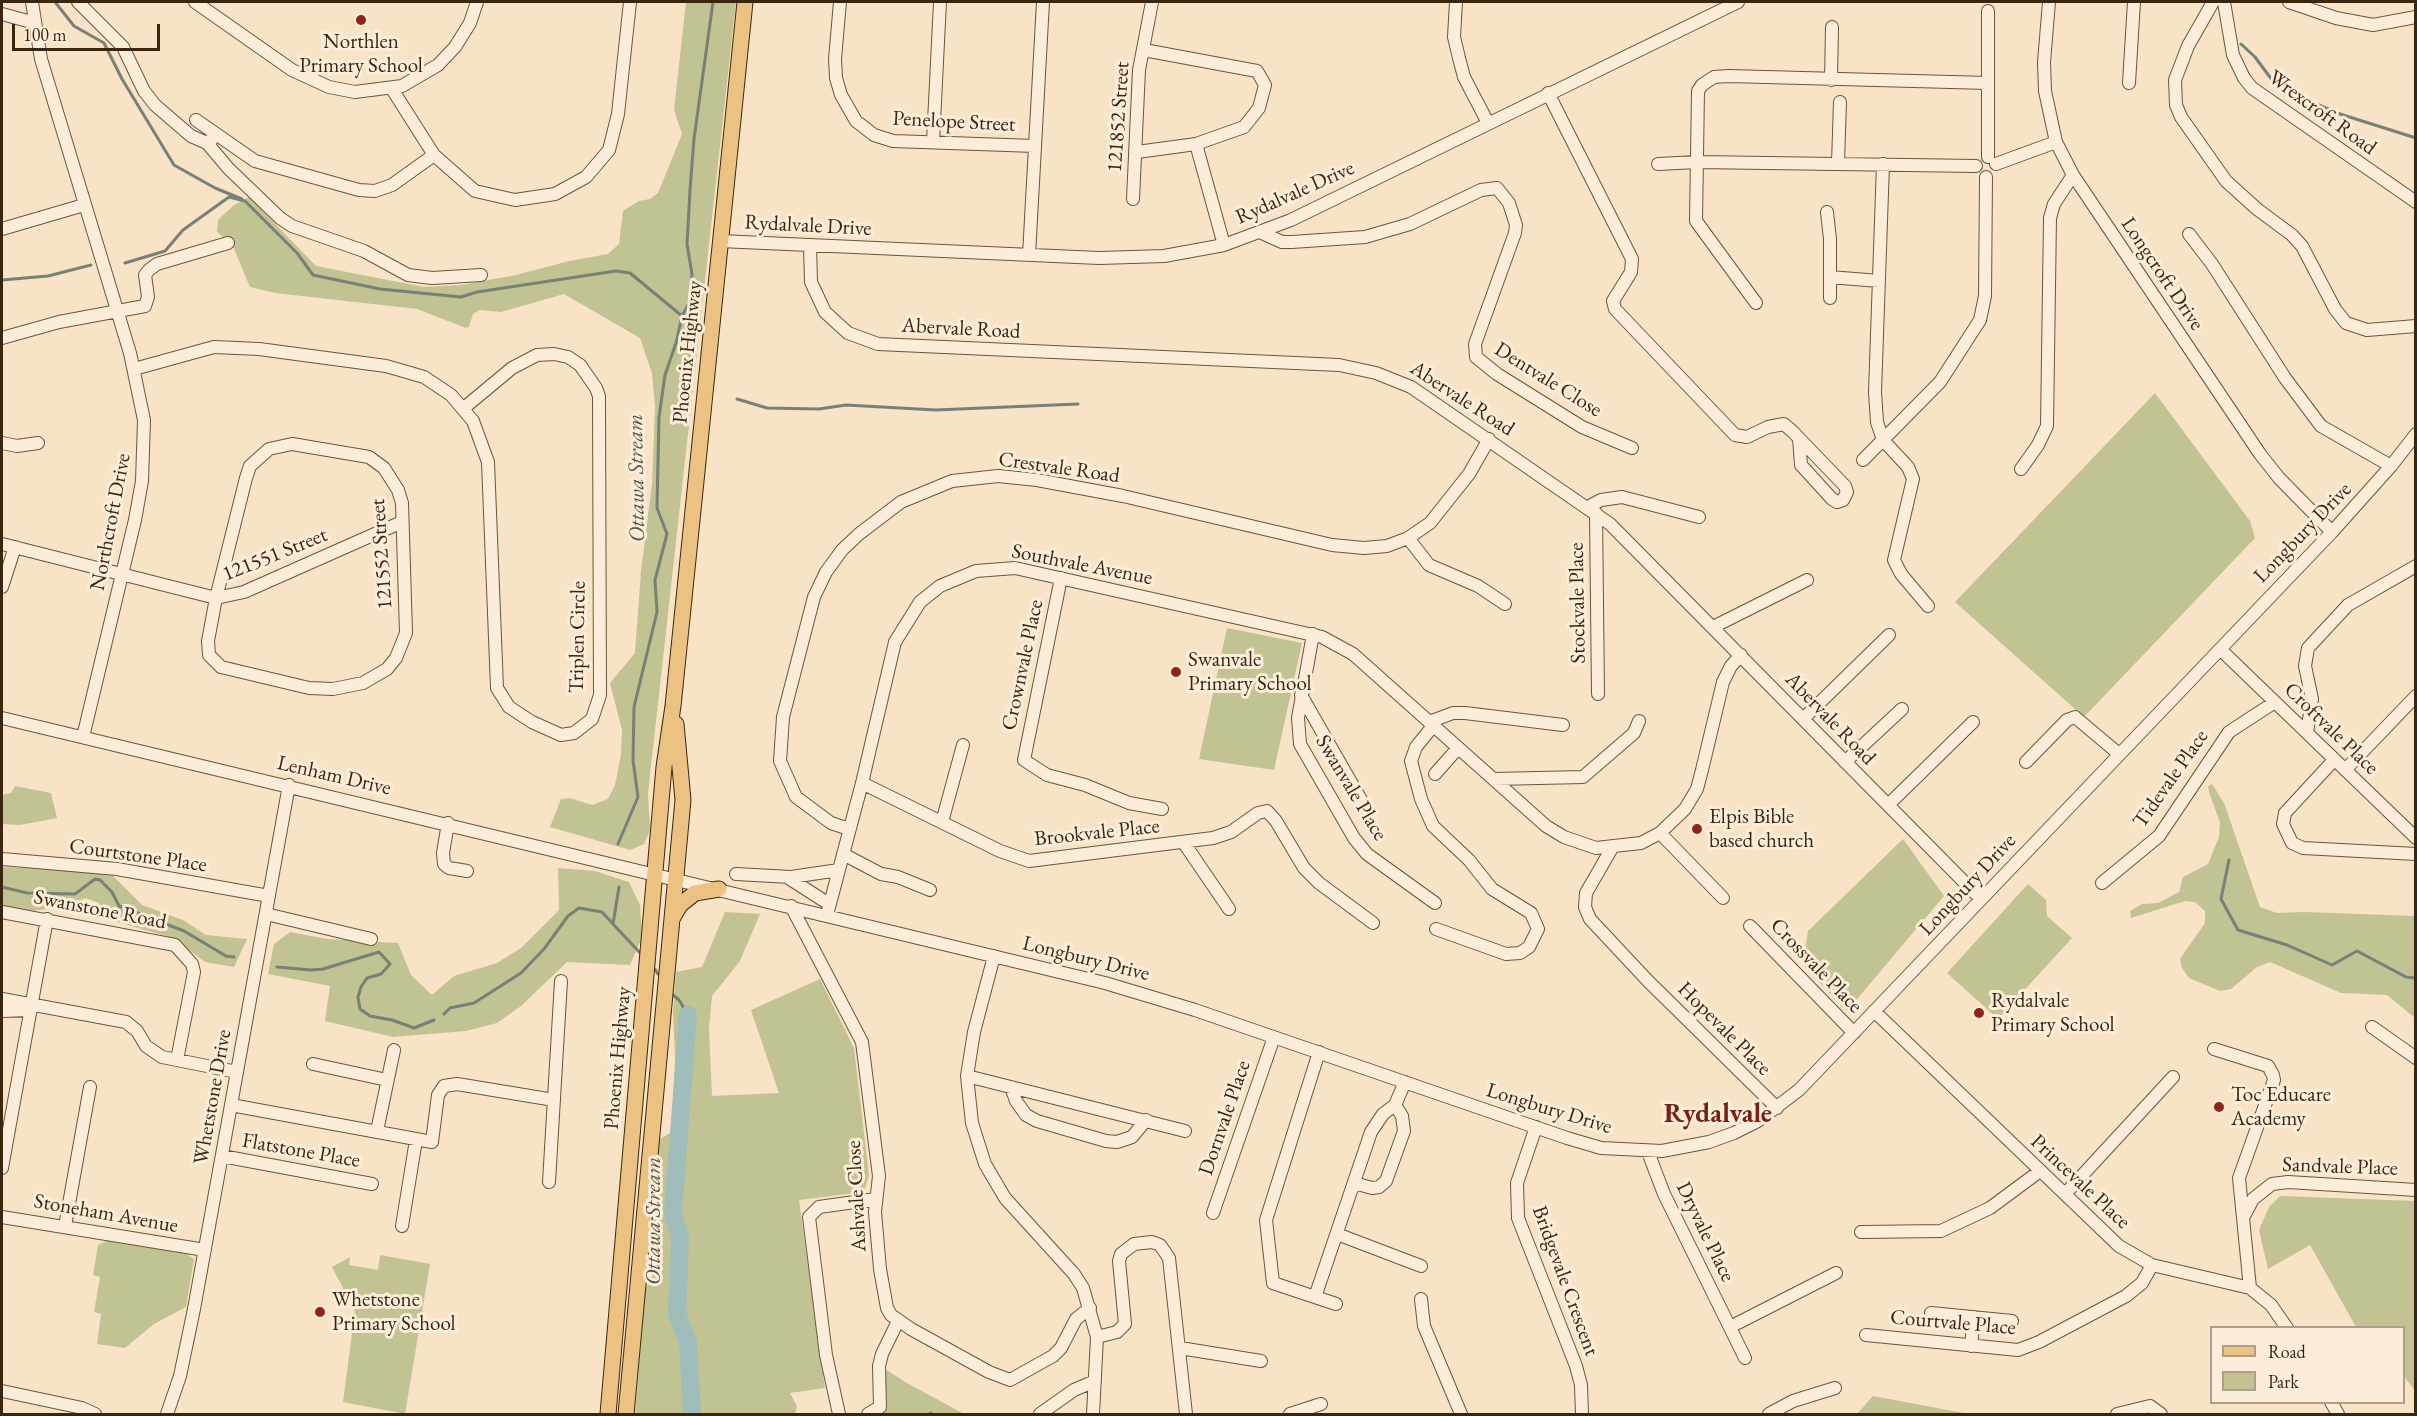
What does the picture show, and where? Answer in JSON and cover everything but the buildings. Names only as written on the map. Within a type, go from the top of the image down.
[{"type":"main road","name":"Phoenix Highway","points":[[608,1414],[657,874],[666,748],[673,706],[745,2]]},
{"type":"main road","name":"Phoenix Highway","points":[[627,1414],[683,800],[673,706]]},
{"type":"main road","points":[[671,922],[680,905],[688,898],[695,894],[719,889]]},
{"type":"street","name":"Northcroft Drive","points":[[32,2],[41,59],[134,369],[144,420],[145,448],[141,488],[83,737]]},
{"type":"street","points":[[78,2],[123,47],[144,91],[155,105],[183,130],[212,139],[255,161],[359,190],[375,191],[392,185],[434,155]]},
{"type":"street","points":[[195,2],[292,70],[314,81],[344,91],[392,89],[416,79],[438,65],[455,47],[470,23],[477,2]]},
{"type":"street","points":[[392,89],[434,155],[475,191],[515,200],[555,194],[586,177],[609,150],[616,132],[630,2]]},
{"type":"street","name":"Penelope Street","points":[[840,2],[835,59],[836,78],[847,108],[856,121],[874,135],[893,141],[1035,146]]},
{"type":"street","points":[[933,142],[940,2]]},
{"type":"street","points":[[1029,255],[1043,2]]},
{"type":"street","name":"121852 Street","points":[[1133,200],[1139,70],[1152,2]]},
{"type":"street","points":[[1456,2],[1454,37],[1464,77],[1488,123]]},
{"type":"street","name":"Rydalvale Drive","points":[[720,242],[1142,258],[1224,245],[1262,233],[1738,2]]},
{"type":"street","name":"Longcroft Drive","points":[[2049,2],[2044,71],[2047,99],[2056,142],[2073,175],[2260,454],[2279,478],[2332,532]]},
{"type":"street","points":[[2129,83],[2134,2]]},
{"type":"street","points":[[2213,2],[2188,46],[2175,81],[2176,105],[2181,117],[2226,181],[2257,209],[2292,235],[2302,246],[2335,309],[2346,323],[2367,330],[2415,326]]},
{"type":"street","name":"Wrexcroft Road","points":[[2224,2],[2233,55],[2237,67],[2252,88],[2415,202]]},
{"type":"street","points":[[2289,2],[2336,18],[2373,25],[2415,17]]},
{"type":"street","points":[[1976,166],[1980,175],[1986,177],[1994,173],[1988,83],[1988,11]]},
{"type":"street","points":[[2,14],[35,23]]},
{"type":"street","points":[[1831,80],[1832,27]]},
{"type":"street","points":[[1137,152],[1196,144],[1244,127],[1262,100],[1265,85],[1257,71],[1144,50]]},
{"type":"street","points":[[1756,303],[1696,221],[1698,92],[1706,80],[1728,76],[1988,83]]},
{"type":"street","points":[[1548,93],[1632,259],[1631,272],[1613,301],[1615,309],[1735,435],[1747,437],[1777,424],[1784,424],[1799,438],[1845,486],[1847,492],[1843,500],[1837,502],[1832,498],[1801,465],[1799,438]]},
{"type":"street","points":[[1838,163],[1840,102]]},
{"type":"street","points":[[196,120],[212,139],[228,168],[280,218],[292,226],[364,251],[408,275],[432,278],[481,275]]},
{"type":"street","points":[[1976,166],[1982,158],[1992,161],[2056,142]]},
{"type":"street","points":[[1196,144],[1224,245]]},
{"type":"street","points":[[1658,164],[1697,162],[1976,166]]},
{"type":"street","points":[[1882,164],[1875,392],[1877,422],[1884,440],[1908,467],[1913,479],[1894,560],[1902,574],[1928,606]]},
{"type":"street","points":[[2021,468],[2046,432],[2050,218],[2054,204],[2073,175]]},
{"type":"street","points":[[1863,460],[1940,382],[1980,320],[1985,296],[1986,177]]},
{"type":"street","name":"Dentvale Close","points":[[1262,233],[1282,242],[1292,243],[1365,237],[1410,224],[1481,190],[1497,188],[1509,203],[1516,225],[1475,344],[1476,357],[1497,374],[1582,427],[1632,448]]},
{"type":"street","points":[[2,229],[84,205]]},
{"type":"street","points":[[1827,212],[1830,298]]},
{"type":"street","points":[[2189,234],[2212,264],[2285,378],[2321,426],[2391,466]]},
{"type":"street","points":[[2,338],[59,322],[145,306],[148,297],[145,275],[157,264],[228,243]]},
{"type":"street","name":"Abervale Road","points":[[810,245],[811,282],[820,303],[836,324],[864,340],[878,344],[1356,367],[1393,378],[1411,387],[1592,510],[1624,538],[1981,899]]},
{"type":"street","points":[[1830,277],[1879,281]]},
{"type":"street","name":"Triplen Circle","points":[[134,369],[214,347],[259,349],[386,366],[409,372],[436,384],[464,408],[481,436],[488,462],[497,688],[509,707],[532,722],[561,735],[574,733],[592,719],[600,695],[599,396],[580,365],[568,357],[554,354],[537,355],[518,365],[464,408]]},
{"type":"street","points":[[1877,422],[1898,426]]},
{"type":"street","name":"Longbury Drive","points":[[657,874],[791,906],[828,910],[994,956],[1146,994],[1601,1148],[1648,1152],[1709,1142],[1758,1121],[1799,1090],[2332,532],[2391,466],[2415,434]]},
{"type":"street","name":"Crestvale Road","points":[[849,829],[831,823],[796,797],[780,761],[783,717],[814,597],[826,572],[842,550],[894,507],[922,491],[952,481],[976,477],[1037,480],[1123,496],[1332,546],[1364,548],[1387,546],[1408,538],[1430,523],[1469,474],[1489,439]]},
{"type":"street","points":[[2,443],[17,446],[38,443]]},
{"type":"street","name":"121552 Street","points":[[292,444],[369,457],[384,468],[398,490],[402,522],[406,633],[396,658],[375,678],[346,687],[321,689],[221,667],[214,662],[208,647],[216,598],[246,477],[250,466],[269,449],[292,444]]},
{"type":"street","points":[[1592,510],[1600,500],[1622,497],[1699,517]]},
{"type":"street","name":"Stockvale Place","points":[[1592,510],[1598,694]]},
{"type":"street","name":"121551 Street","points":[[2,544],[216,598],[244,592],[402,522]]},
{"type":"street","points":[[1408,538],[1429,565],[1478,586],[1505,604]]},
{"type":"street","points":[[2,587],[15,547]]},
{"type":"street","points":[[2307,733],[2312,699],[2305,666],[2308,648],[2348,605],[2415,566]]},
{"type":"street","name":"Southvale Avenue","points":[[828,910],[862,783],[895,642],[920,602],[940,586],[976,570],[1015,568],[1313,634],[1353,654],[1546,826],[1581,845],[1612,848],[1641,843],[1660,833],[1685,809],[1696,789],[1723,682],[1731,666],[1741,655]]},
{"type":"street","name":"Crownvale Place","points":[[1061,578],[1024,760],[1047,775],[1085,785],[1129,803],[1162,809]]},
{"type":"street","points":[[1713,627],[1807,580]]},
{"type":"street","name":"Swanvale Place","points":[[1313,634],[1298,718],[1300,744],[1354,838],[1374,861],[1436,903]]},
{"type":"street","points":[[1803,719],[1889,635]]},
{"type":"street","name":"Croftvale Place","points":[[2220,649],[2415,838]]},
{"type":"street","name":"Swanvale Place","points":[[1301,695],[1368,812]]},
{"type":"street","points":[[2345,770],[2415,696]]},
{"type":"street","name":"Tidevale Place","points":[[2102,883],[2159,836],[2229,732],[2275,702]]},
{"type":"street","points":[[1845,762],[1902,709]]},
{"type":"street","points":[[1436,929],[1506,954],[1520,953],[1529,946],[1538,929],[1531,913],[1492,889],[1469,860],[1433,826],[1421,799],[1411,761],[1416,747],[1431,724],[1453,713],[1563,725]]},
{"type":"street","points":[[2026,762],[2067,720],[2075,717],[2119,754]]},
{"type":"street","name":"Lenham Drive","points":[[2,718],[657,874]]},
{"type":"street","points":[[1494,779],[1583,777],[1634,733],[1639,721]]},
{"type":"street","points":[[1887,805],[1973,722]]},
{"type":"street","points":[[942,822],[963,745]]},
{"type":"street","points":[[1435,774],[1458,748]]},
{"type":"street","points":[[2334,760],[2285,813],[2283,824],[2292,843],[2303,848],[2415,854]]},
{"type":"street","name":"Brookvale Place","points":[[862,783],[1013,857],[1029,861],[1213,838],[1231,832],[1263,811],[1270,813],[1304,868],[1319,883],[1373,923]]},
{"type":"street","name":"Whetstone Drive","points":[[167,1414],[180,1376],[205,1250],[288,785]]},
{"type":"street","points":[[448,824],[442,853],[444,864],[449,868],[467,872]]},
{"type":"street","points":[[1660,833],[1723,898]]},
{"type":"street","points":[[1184,843],[1229,909]]},
{"type":"street","name":"Hopevale Place","points":[[1612,848],[1586,893],[1585,907],[1590,919],[1644,977],[1777,1108]]},
{"type":"street","points":[[843,854],[881,874],[898,877],[930,890]]},
{"type":"street","name":"Courtstone Place","points":[[2,859],[117,869],[269,896]]},
{"type":"street","points":[[736,874],[787,877],[839,870]]},
{"type":"street","points":[[787,877],[828,910]]},
{"type":"street","name":"Ashvale Close","points":[[791,906],[862,1042],[879,1176],[876,1199],[885,1298],[887,1308],[898,1321]]},
{"type":"street","name":"Swanstone Road","points":[[2,912],[175,945],[185,955],[194,972],[177,1060]]},
{"type":"street","points":[[266,914],[371,939]]},
{"type":"street","points":[[2,1168],[7,1109],[31,1007],[47,919]]},
{"type":"street","name":"Crossvale Place","points":[[1750,926],[1854,1033]]},
{"type":"street","points":[[994,956],[974,1032],[967,1076],[972,1124],[993,1180],[1023,1220],[1074,1274],[1083,1288],[1097,1337],[1092,1413]]},
{"type":"street","points":[[549,1182],[561,981]]},
{"type":"street","points":[[2,999],[31,1007],[126,1022],[153,1052],[177,1060],[237,1072]]},
{"type":"street","points":[[2,1011],[31,1007]]},
{"type":"street","name":"Princevale Place","points":[[1874,1011],[2120,1246],[2152,1264],[2250,1288],[2271,1305],[2284,1326]]},
{"type":"street","points":[[2372,1027],[2415,1058]]},
{"type":"street","name":"Dornvale Place","points":[[1213,1213],[1274,1037]]},
{"type":"street","points":[[2214,1048],[2268,1066],[2274,1080],[2239,1178],[2250,1288]]},
{"type":"street","points":[[377,1131],[394,1050]]},
{"type":"street","points":[[1319,1052],[1266,1220],[1273,1283],[1336,1304]]},
{"type":"street","points":[[313,1064],[387,1080]]},
{"type":"street","points":[[967,1076],[1185,1131]]},
{"type":"street","points":[[2065,1194],[2173,1077]]},
{"type":"street","points":[[1315,1297],[1377,1119],[1395,1105],[1405,1082]]},
{"type":"street","points":[[231,1105],[432,1142],[438,1095],[444,1086],[457,1084],[518,1096],[554,1100]]},
{"type":"street","points":[[1011,1086],[1016,1101],[1026,1115],[1037,1121],[1106,1141],[1117,1143],[1132,1137],[1146,1120]]},
{"type":"street","points":[[65,1226],[90,1087]]},
{"type":"street","points":[[1354,1183],[1372,1188],[1379,1187],[1386,1181],[1404,1131],[1402,1116],[1395,1105]]},
{"type":"street","name":"Bridgevale Crescent","points":[[1536,1127],[1517,1183],[1518,1218],[1576,1366],[1581,1385],[1582,1414]]},
{"type":"street","points":[[402,1226],[416,1140]]},
{"type":"street","name":"Dryvale Place","points":[[1648,1152],[1664,1194],[1745,1358]]},
{"type":"street","name":"Flatstone Place","points":[[222,1156],[372,1184]]},
{"type":"street","points":[[1861,1232],[1941,1231],[1990,1208],[2040,1171]]},
{"type":"street","name":"Sandvale Place","points":[[2243,1218],[2253,1199],[2272,1184],[2288,1182],[2415,1190]]},
{"type":"street","points":[[839,1414],[826,1355],[808,1217],[819,1207],[876,1199]]},
{"type":"street","name":"Stoneham Avenue","points":[[2,1217],[205,1250]]},
{"type":"street","points":[[1337,1234],[1421,1266]]},
{"type":"street","points":[[1097,1337],[1117,1332],[1125,1324],[1119,1261],[1121,1254],[1134,1244],[1152,1242],[1160,1245],[1169,1258],[1186,1414]]},
{"type":"street","name":"Courtvale Place","points":[[1866,1335],[2008,1350],[2027,1348],[2126,1296],[2142,1282],[2152,1264]]},
{"type":"street","points":[[1730,1327],[1836,1273]]},
{"type":"street","points":[[1421,1299],[1424,1326],[1461,1414]]},
{"type":"street","points":[[873,1414],[881,1399],[880,1360],[898,1321],[989,1372],[1010,1380],[1038,1366],[1061,1348],[1076,1318],[1090,1308]]},
{"type":"street","points":[[1931,1313],[2012,1322]]},
{"type":"street","points":[[1971,1346],[1974,1317]]},
{"type":"street","points":[[1180,1348],[1261,1361]]},
{"type":"street","points":[[1040,1414],[1074,1390],[1095,1381]]},
{"type":"street","points":[[1769,1414],[1793,1401],[1835,1388]]},
{"type":"street","points":[[2,1391],[82,1408],[95,1414]]},
{"type":"street","points":[[1290,1414],[1321,1404]]},
{"type":"street","points":[[2117,1414],[2150,1406],[2161,1414]]},
{"type":"green space","points":[[686,2],[736,2],[648,793],[650,830],[644,844],[630,850],[550,827],[561,799],[570,798],[592,805],[608,799],[615,785],[621,755],[622,730],[610,683],[635,653],[641,571],[652,484],[655,407],[652,373],[640,338],[564,294],[501,312],[480,310],[473,314],[469,327],[466,328],[417,309],[275,293],[250,287],[232,244],[217,232],[218,220],[234,205],[249,197],[316,266],[424,287],[461,285],[608,254],[619,244],[623,211],[658,193],[682,134],[674,110]]},
{"type":"green space","points":[[2155,393],[2250,521],[2255,538],[2084,717],[1955,602]]},
{"type":"green space","points":[[1227,628],[1302,643],[1274,770],[1199,759]]},
{"type":"green space","points":[[2212,784],[2224,803],[2260,907],[2277,913],[2415,916],[2415,1018],[2387,995],[2341,993],[2270,962],[2257,967],[2231,989],[2220,991],[2189,978],[2182,968],[2180,959],[2205,923],[2205,911],[2195,902],[2185,901],[2131,918],[2130,911],[2142,904],[2158,903],[2179,892],[2183,877],[2208,864],[2219,837],[2220,823],[2209,792],[2208,786]]},
{"type":"green space","points":[[15,786],[51,793],[57,818],[20,825],[2,824],[2,795],[11,793]]},
{"type":"green space","points":[[1903,839],[1944,896],[1847,1011],[1803,965],[1808,931]]},
{"type":"green space","points":[[2,867],[109,872],[142,905],[183,920],[206,935],[247,939],[234,967],[205,962],[173,938],[103,918],[99,903],[85,898],[70,907],[30,911],[2,906]]},
{"type":"green space","points":[[558,868],[595,871],[629,882],[640,905],[642,937],[630,965],[567,962],[521,1006],[497,1023],[466,1031],[393,1037],[325,1021],[330,986],[268,974],[274,944],[290,932],[327,939],[398,943],[411,975],[432,995],[454,976],[497,963],[521,948],[559,910]]},
{"type":"green space","points":[[2028,884],[2046,900],[2047,916],[2072,938],[1998,1019],[1947,973]]},
{"type":"green space","points":[[725,912],[760,914],[740,961],[712,996],[709,1029],[712,1096],[779,1093],[751,1010],[820,979],[854,1048],[869,1175],[864,1192],[799,1200],[825,1388],[790,1393],[797,1406],[795,1414],[635,1414],[645,1290],[652,1276],[655,1248],[651,1209],[657,1141],[673,1131],[675,1058],[673,1012],[676,972],[702,967]]},
{"type":"green space","points":[[2280,1196],[2415,1201],[2415,1391],[2405,1377],[2405,1326],[2355,1326],[2310,1245],[2268,1269],[2259,1230],[2269,1207]]},
{"type":"green space","points":[[110,1239],[183,1251],[194,1259],[186,1307],[154,1324],[125,1348],[97,1344],[101,1314],[94,1312],[100,1277],[93,1275],[98,1245]]},
{"type":"green space","points":[[380,1255],[430,1264],[405,1414],[343,1402],[355,1311],[332,1267],[350,1257],[349,1265],[378,1270]]},
{"type":"green space","points":[[885,1369],[964,1414],[882,1414],[887,1407]]},
{"type":"green space","points":[[1873,1396],[1964,1413],[1976,1414],[1857,1414]]},
{"type":"waterway","points":[[55,2],[74,26],[104,43],[122,79],[174,165],[215,188],[242,199]]},
{"type":"waterway","name":"Ottawa Stream","points":[[618,844],[638,797],[633,760],[634,707],[657,612],[655,580],[667,534],[657,508],[659,417],[665,375],[682,316],[691,300],[692,274],[687,244],[690,190],[694,139],[713,2]]},
{"type":"waterway","points":[[2241,44],[2255,57],[2278,88],[2340,114],[2416,138]]},
{"type":"waterway","points":[[125,263],[165,251],[183,230],[229,197],[245,201],[297,253],[313,275],[380,289],[461,297],[477,292],[616,271],[630,273],[682,316]]},
{"type":"waterway","points":[[2,280],[48,276],[91,265]]},
{"type":"waterway","points":[[737,399],[767,408],[819,409],[846,405],[936,410],[1078,404]]},
{"type":"waterway","points":[[2229,860],[2221,899],[2238,930],[2287,945],[2332,965],[2357,951],[2406,977],[2416,978]]},
{"type":"waterway","points":[[2,887],[27,893],[75,894],[95,879],[100,880],[112,892],[119,906],[184,931],[226,956],[234,957]]},
{"type":"waterway","name":"Ottawa Stream","points":[[619,887],[613,924],[642,955]]},
{"type":"waterway","points":[[444,1014],[450,1008],[474,1003],[521,973],[544,949],[568,916],[579,908],[602,912],[613,924]]},
{"type":"waterway","points":[[277,967],[323,969],[379,952],[390,964],[381,974],[367,978],[358,997],[360,1009],[370,1016],[392,1020],[414,1028],[434,1020]]},
{"type":"waterway","name":"Ottawa Stream","points":[[655,969],[658,974]]},
{"type":"waterway","name":"Ottawa Stream","points":[[672,994],[679,1000],[688,1015]]},
{"type":"waterway","name":"Ottawa Stream","points":[[688,1015],[673,1213],[680,1238],[677,1313],[688,1343],[692,1414]]},
{"type":"place","name":"Northlen Primary School","points":[[361,20]]},
{"type":"place","name":"Swanvale Primary School","points":[[1176,672]]},
{"type":"place","name":"Elpis Bible based church","points":[[1697,829]]},
{"type":"place","name":"Rydalvale Primary School","points":[[1979,1013]]},
{"type":"place","name":"Toc Educare Academy","points":[[2219,1107]]},
{"type":"place","name":"Whetstone Primary School","points":[[320,1312]]},
{"type":"district","name":"Rydalvale","points":[[1718,1115]]}]
